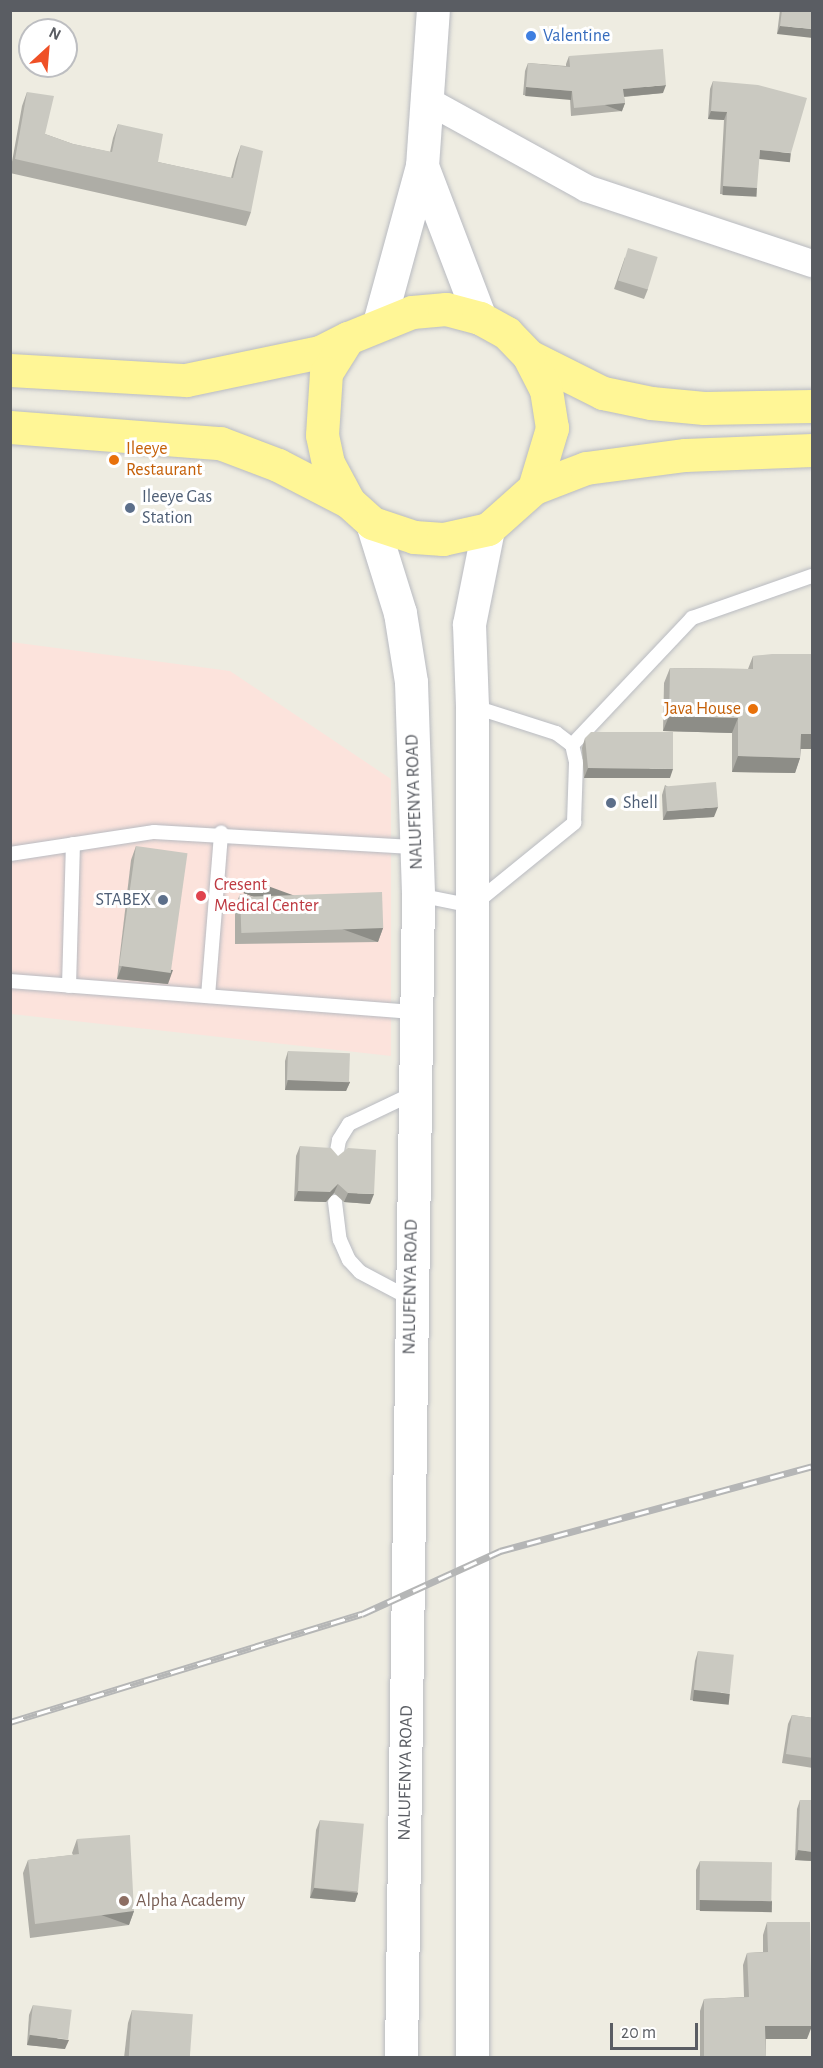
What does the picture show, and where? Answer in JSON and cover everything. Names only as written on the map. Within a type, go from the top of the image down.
[{"type":"highway","points":[[10,370],[186,380],[320,352],[379,323],[412,312],[446,309],[480,318],[507,333],[529,356],[546,390],[552,428],[534,488]]},
{"type":"highway","points":[[348,338],[326,373],[322,435],[328,463],[360,512]]},
{"type":"highway","points":[[529,356],[603,393],[651,403],[704,408],[813,406]]},
{"type":"highway","points":[[10,428],[220,442],[278,465],[360,512],[414,537],[444,538],[488,529],[534,488],[586,468],[685,454],[813,450]]},
{"type":"street","points":[[379,323],[422,166],[433,10]]},
{"type":"street","points":[[425,99],[586,188],[813,263]]},
{"type":"street","points":[[422,166],[480,318]]},
{"type":"street","name":"NALUFENYA ROAD","points":[[360,512],[400,613],[411,682],[417,848],[401,2058]]},
{"type":"street","points":[[472,2058],[472,706],[469,624],[488,529]]},
{"type":"lane","points":[[572,745],[692,618],[813,576]]},
{"type":"lane","points":[[418,895],[472,906],[574,823],[576,762],[572,745],[556,733],[472,706]]},
{"type":"lane","points":[[10,854],[154,832],[221,833],[417,848]]},
{"type":"lane","points":[[208,996],[221,833]]},
{"type":"lane","points":[[69,986],[73,844]]},
{"type":"lane","points":[[10,981],[416,1012]]},
{"type":"lane","points":[[336,1157],[339,1140],[349,1124],[415,1093]]},
{"type":"lane","points":[[335,1202],[340,1240],[349,1260],[360,1272],[411,1299]]},
{"type":"shaded area","name":"Cresent Medical Center","points":[[11,642],[230,671],[391,779],[391,1056],[11,1014]]},
{"type":"building","points":[[782,10],[813,10],[813,29],[780,26]]},
{"type":"building","points":[[663,49],[666,85],[623,89],[625,103],[574,108],[572,91],[526,87],[528,63],[570,67],[569,56]]},
{"type":"building","points":[[713,81],[758,85],[807,98],[791,153],[760,150],[757,188],[723,186],[727,112],[711,111]]},
{"type":"building","points":[[27,92],[54,96],[45,134],[73,144],[112,152],[118,124],[163,134],[158,162],[233,178],[241,145],[263,151],[251,212],[15,159]]},
{"type":"building","points":[[628,248],[658,257],[648,290],[618,281]]},
{"type":"building","points":[[813,654],[813,734],[801,734],[800,758],[738,756],[738,718],[669,716],[670,668],[753,669],[753,656]]},
{"type":"building","points":[[591,732],[673,732],[673,769],[588,768],[585,738]]},
{"type":"building","points":[[716,782],[718,807],[667,811],[665,786]]},
{"type":"building","points":[[136,846],[187,853],[171,973],[119,966]]},
{"type":"building","points":[[382,892],[383,928],[241,933],[240,897]]},
{"type":"building","points":[[288,1051],[350,1053],[349,1082],[287,1080]]},
{"type":"building","points":[[300,1146],[331,1148],[338,1156],[348,1148],[376,1150],[374,1194],[348,1193],[338,1184],[330,1192],[298,1191]]},
{"type":"building","points":[[698,1651],[734,1655],[730,1694],[694,1690]]},
{"type":"building","points":[[792,1715],[813,1718],[813,1758],[786,1754]]},
{"type":"building","points":[[800,1800],[813,1800],[813,1852],[798,1850]]},
{"type":"building","points":[[320,1820],[364,1824],[358,1892],[314,1888]]},
{"type":"building","points":[[130,1835],[134,1911],[35,1924],[28,1860],[79,1854],[77,1839]]},
{"type":"building","points":[[700,1861],[772,1862],[771,1901],[699,1900]]},
{"type":"building","points":[[767,1922],[810,1922],[812,2026],[765,2026],[766,2056],[704,2058],[704,1999],[749,1997],[747,1953],[768,1952]]},
{"type":"building","points":[[33,2005],[72,2010],[68,2040],[29,2035]]},
{"type":"building","points":[[132,2010],[193,2014],[190,2058],[129,2058]]},
{"type":"railway","points":[[10,1722],[362,1614],[500,1551],[812,1466]]},
{"type":"place","name":"Valentine","points":[[531,36]]},
{"type":"place","name":"Ileeye Restaurant","points":[[114,460]]},
{"type":"place","name":"Ileeye Gas Station","points":[[130,508]]},
{"type":"place","name":"Java House","points":[[753,709]]},
{"type":"place","name":"Shell","points":[[611,803]]},
{"type":"place","name":"Cresent Medical Center","points":[[201,896]]},
{"type":"place","name":"STABEX","points":[[163,900]]},
{"type":"place","name":"Alpha Academy","points":[[124,1901]]}]
